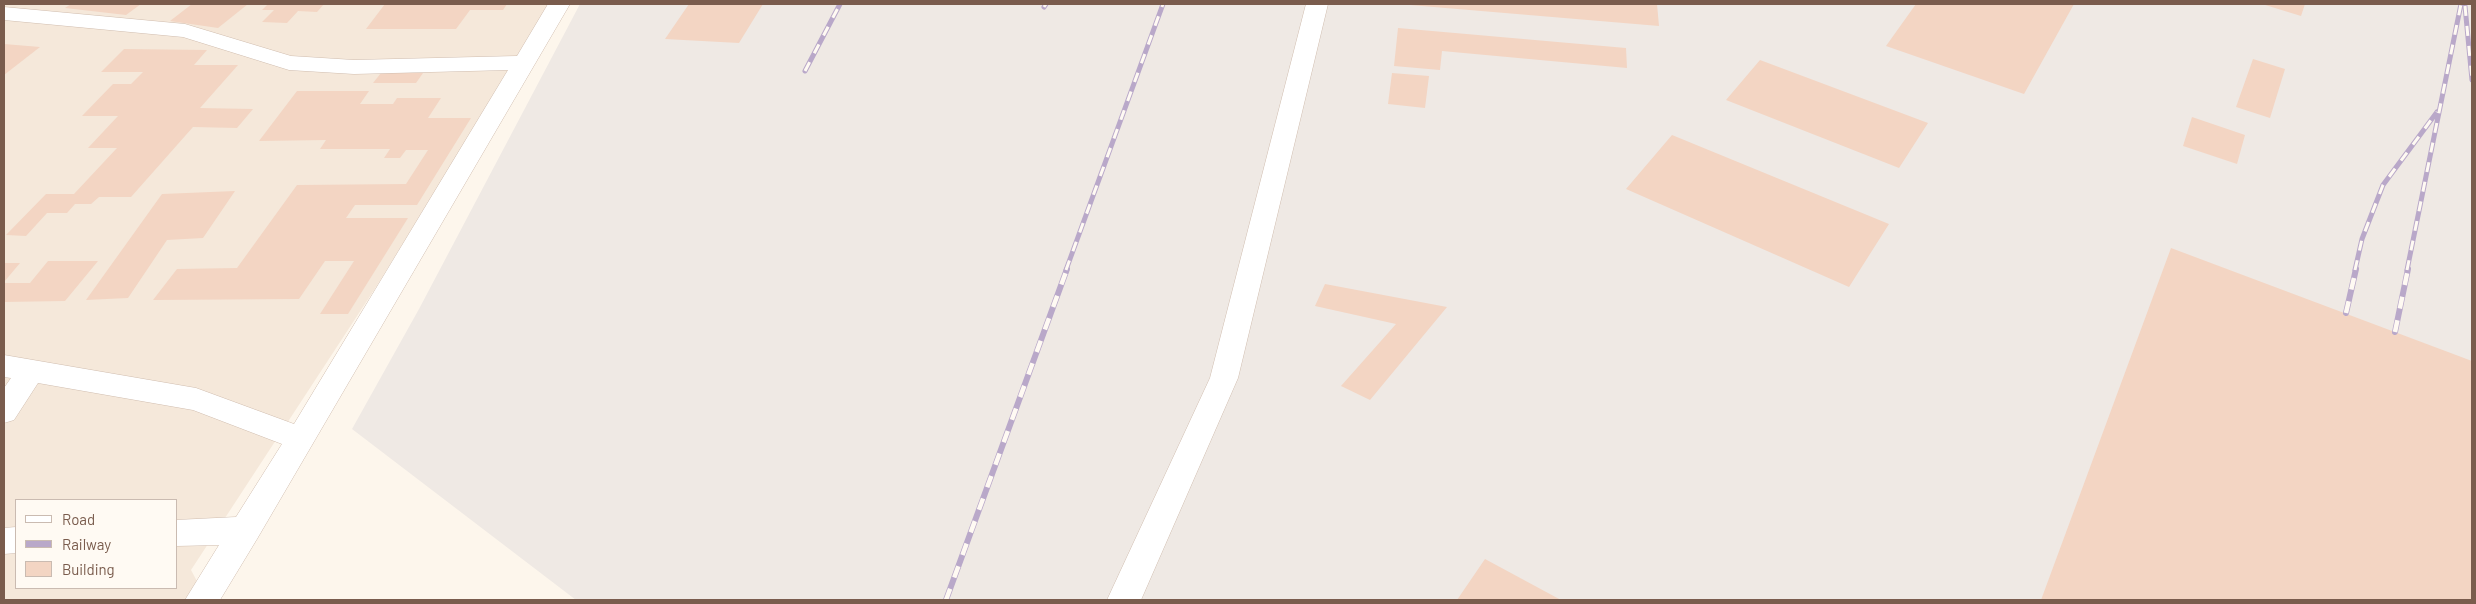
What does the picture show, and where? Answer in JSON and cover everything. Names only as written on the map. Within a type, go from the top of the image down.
[{"type":"street","points":[[202,600],[301,439],[558,4]]},
{"type":"street","points":[[1124,600],[1224,378],[1317,4]]},
{"type":"street","points":[[4,13],[185,31],[289,63],[354,67],[524,64]]},
{"type":"street","points":[[4,412],[17,368],[196,399],[301,439]]},
{"type":"street","points":[[178,533],[246,530]]},
{"type":"shaded area","points":[[4,4],[551,4],[376,287],[191,570],[207,600],[4,600]]},
{"type":"shaded area","points":[[580,4],[2472,4],[2472,600],[576,600],[352,429],[419,309]]},
{"type":"building","points":[[71,4],[141,4],[126,15],[65,8]]},
{"type":"building","points":[[192,4],[248,4],[218,28],[170,21]]},
{"type":"building","points":[[268,4],[324,4],[317,12],[298,11],[287,23],[262,22],[274,10],[262,10]]},
{"type":"building","points":[[385,4],[507,4],[503,10],[470,10],[456,29],[366,29]]},
{"type":"building","points":[[689,4],[763,4],[739,43],[665,39]]},
{"type":"building","points":[[1657,4],[1659,26],[1410,5]]},
{"type":"building","points":[[1916,4],[2074,4],[2024,94],[1886,46]]},
{"type":"building","points":[[2262,4],[2305,4],[2301,16]]},
{"type":"building","points":[[1398,28],[1626,48],[1627,68],[1442,51],[1440,70],[1394,66]]},
{"type":"building","points":[[4,44],[40,47],[4,75]]},
{"type":"building","points":[[124,49],[207,50],[194,65],[238,65],[200,108],[253,109],[237,128],[193,127],[131,197],[99,197],[91,204],[75,204],[67,213],[47,213],[26,236],[6,235],[46,194],[74,194],[117,148],[88,148],[118,116],[82,116],[113,84],[131,84],[143,72],[101,72]]},
{"type":"building","points":[[2253,59],[2285,69],[2270,118],[2236,107]]},
{"type":"building","points":[[1760,60],[1928,123],[1899,168],[1726,100]]},
{"type":"building","points":[[381,73],[423,73],[416,83],[373,83]]},
{"type":"building","points":[[1392,73],[1429,76],[1425,108],[1388,104]]},
{"type":"building","points":[[297,91],[369,91],[360,104],[393,104],[397,98],[441,98],[428,118],[471,118],[417,205],[355,205],[346,218],[408,218],[348,314],[320,314],[354,261],[325,261],[299,299],[153,300],[177,269],[237,268],[297,185],[406,184],[428,150],[406,150],[400,158],[384,158],[390,149],[320,149],[326,140],[259,141]]},
{"type":"building","points":[[2192,117],[2245,135],[2237,164],[2183,146]]},
{"type":"building","points":[[1672,135],[1889,224],[1849,287],[1626,189]]},
{"type":"building","points":[[235,191],[203,238],[167,240],[128,298],[86,300],[162,194]]},
{"type":"building","points":[[2171,248],[2472,361],[2472,600],[2041,600]]},
{"type":"building","points":[[48,261],[98,261],[65,301],[4,302],[4,283],[30,283]]},
{"type":"building","points":[[4,263],[20,263],[4,282]]},
{"type":"building","points":[[1325,284],[1447,307],[1370,400],[1341,386],[1396,324],[1315,306]]},
{"type":"building","points":[[1485,559],[1561,600],[1457,600]]},
{"type":"railway","points":[[805,71],[840,4]]},
{"type":"railway","points":[[1066,270],[1163,4]]},
{"type":"railway","points":[[2407,270],[2461,4]]},
{"type":"railway","points":[[2465,6],[2472,80]]},
{"type":"railway","points":[[2355,270],[2362,239],[2383,185],[2437,112]]},
{"type":"railway","points":[[946,600],[1067,269]]},
{"type":"railway","points":[[2346,313],[2356,269]]},
{"type":"railway","points":[[2395,332],[2408,269]]}]
